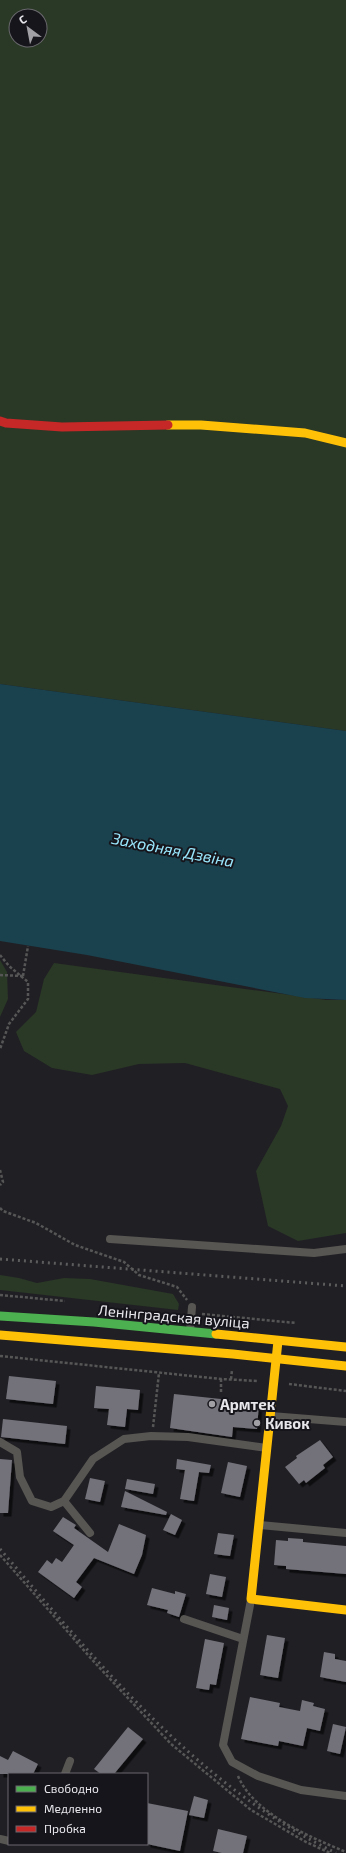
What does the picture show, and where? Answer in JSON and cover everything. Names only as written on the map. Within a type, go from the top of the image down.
[{"type":"street","points":[[0,421],[6,423],[62,427],[201,425],[305,433],[346,443]]},
{"type":"street","name":"Ленінградская вуліца","points":[[0,1316],[190,1331],[346,1347]]},
{"type":"street","points":[[0,1335],[277,1358],[346,1366]]},
{"type":"street","points":[[278,1340],[275,1382],[251,1599],[346,1610]]},
{"type":"lane","points":[[110,1239],[314,1253],[346,1249]]},
{"type":"lane","points":[[190,1331],[192,1307]]},
{"type":"lane","points":[[271,1416],[346,1422]]},
{"type":"lane","points":[[0,1442],[17,1452],[20,1477],[32,1501],[51,1507],[64,1500],[93,1459],[124,1439],[152,1436],[188,1438],[267,1448]]},
{"type":"lane","points":[[64,1500],[90,1533]]},
{"type":"lane","points":[[259,1525],[346,1533]]},
{"type":"lane","points":[[251,1599],[223,1745],[232,1762],[258,1776],[301,1790],[346,1796]]},
{"type":"lane","points":[[184,1619],[243,1639]]},
{"type":"lane","points":[[65,1773],[70,1761]]},
{"type":"path","points":[[23,976],[28,946]]},
{"type":"path","points":[[0,954],[10,966],[28,982],[28,999],[8,1024],[0,1049]]},
{"type":"path","points":[[0,975],[23,976]]},
{"type":"path","points":[[0,1170],[3,1182],[0,1185]]},
{"type":"path","points":[[0,1208],[3,1211],[36,1223],[75,1245],[124,1262],[139,1275],[177,1287],[192,1307]]},
{"type":"path","points":[[0,1356],[221,1379],[275,1382],[346,1391]]},
{"type":"path","points":[[152,1436],[160,1373]]},
{"type":"path","points":[[221,1379],[221,1393]]},
{"type":"path","points":[[0,1555],[96,1664],[171,1744],[251,1810],[306,1842],[330,1853]]},
{"type":"path","points":[[232,1762],[243,1786],[250,1796],[262,1808],[310,1837],[346,1852]]},
{"type":"green space","points":[[0,0],[346,0],[346,731],[0,684]]},
{"type":"green space","points":[[0,960],[7,972],[8,999],[0,1017]]},
{"type":"green space","points":[[54,963],[327,1000],[346,1000],[346,1233],[298,1241],[268,1226],[256,1171],[281,1126],[288,1106],[280,1089],[185,1063],[139,1064],[92,1075],[52,1068],[24,1051],[16,1032],[36,1012],[44,979]]},
{"type":"green space","points":[[0,1275],[37,1283],[64,1278],[90,1279],[173,1294],[179,1304],[178,1310],[0,1290]]},
{"type":"water","name":"Заходняя Дзвіна","points":[[0,684],[346,731],[346,1000],[305,998],[87,955],[0,941]]},
{"type":"building","points":[[9,1376],[56,1381],[53,1404],[6,1399]]},
{"type":"building","points":[[96,1386],[140,1390],[138,1410],[127,1409],[125,1427],[107,1425],[109,1409],[94,1408]]},
{"type":"building","points":[[174,1394],[259,1403],[257,1429],[233,1427],[232,1437],[170,1428]]},
{"type":"building","points":[[3,1419],[67,1426],[65,1444],[1,1437]]},
{"type":"building","points":[[320,1440],[333,1457],[323,1465],[325,1468],[306,1483],[304,1480],[299,1484],[285,1467],[297,1458],[296,1456]]},
{"type":"building","points":[[0,1459],[12,1460],[8,1513],[0,1513]]},
{"type":"building","points":[[177,1459],[211,1465],[209,1473],[199,1472],[194,1501],[180,1499],[185,1470],[176,1469]]},
{"type":"building","points":[[228,1462],[247,1466],[240,1497],[221,1493]]},
{"type":"building","points":[[90,1478],[105,1481],[100,1502],[85,1499]]},
{"type":"building","points":[[127,1479],[155,1484],[153,1494],[125,1489]]},
{"type":"building","points":[[125,1491],[167,1512],[166,1515],[121,1507]]},
{"type":"building","points":[[171,1514],[182,1520],[175,1535],[163,1530]]},
{"type":"building","points":[[63,1517],[76,1525],[74,1528],[108,1552],[119,1524],[146,1535],[142,1555],[134,1574],[94,1558],[76,1582],[82,1587],[74,1598],[38,1572],[47,1560],[52,1564],[56,1558],[62,1562],[74,1545],[53,1531]]},
{"type":"building","points":[[218,1533],[234,1535],[230,1556],[214,1554]]},
{"type":"building","points":[[288,1538],[303,1539],[303,1542],[346,1546],[346,1574],[286,1569],[286,1566],[274,1565],[276,1540],[288,1541]]},
{"type":"building","points":[[210,1574],[226,1577],[222,1597],[206,1594]]},
{"type":"building","points":[[152,1588],[175,1594],[175,1591],[186,1594],[179,1617],[167,1613],[168,1610],[147,1605]]},
{"type":"building","points":[[214,1605],[229,1608],[227,1620],[212,1617]]},
{"type":"building","points":[[267,1635],[285,1638],[278,1678],[260,1675]]},
{"type":"building","points":[[205,1639],[224,1643],[216,1685],[210,1684],[209,1690],[196,1688]]},
{"type":"building","points":[[324,1652],[335,1654],[335,1659],[346,1661],[346,1682],[320,1677]]},
{"type":"building","points":[[250,1697],[280,1703],[279,1707],[300,1711],[302,1700],[314,1703],[313,1706],[325,1709],[320,1731],[307,1728],[303,1746],[279,1741],[278,1746],[241,1739]]},
{"type":"building","points":[[333,1724],[346,1727],[340,1754],[327,1751]]},
{"type":"building","points":[[128,1727],[143,1739],[115,1773],[100,1773],[94,1769]]},
{"type":"building","points":[[13,1751],[38,1764],[34,1773],[0,1774],[0,1756],[8,1760]]},
{"type":"building","points":[[194,1796],[208,1800],[204,1818],[189,1815]]},
{"type":"building","points":[[148,1803],[188,1811],[180,1851],[148,1844]]},
{"type":"building","points":[[218,1829],[247,1836],[243,1853],[222,1853],[213,1851]]},
{"type":"railway","points":[[0,1259],[346,1286]]},
{"type":"railway","points":[[0,1549],[74,1635],[153,1719],[195,1757],[239,1793],[286,1825],[336,1853]]},
{"type":"traffic: fast","points":[[0,1316],[94,1322],[216,1334]]},
{"type":"traffic: slow","points":[[168,425],[201,425],[305,433],[346,443]]},
{"type":"traffic: slow","points":[[216,1334],[346,1347]]},
{"type":"traffic: slow","points":[[0,1335],[233,1354],[346,1366]]},
{"type":"traffic: slow","points":[[278,1341],[251,1599],[346,1610]]},
{"type":"traffic: jam","points":[[0,421],[6,423],[62,427],[168,425]]},
{"type":"place","name":"Армтек","points":[[212,1404]]},
{"type":"place","name":"Кивок","points":[[257,1423]]}]
